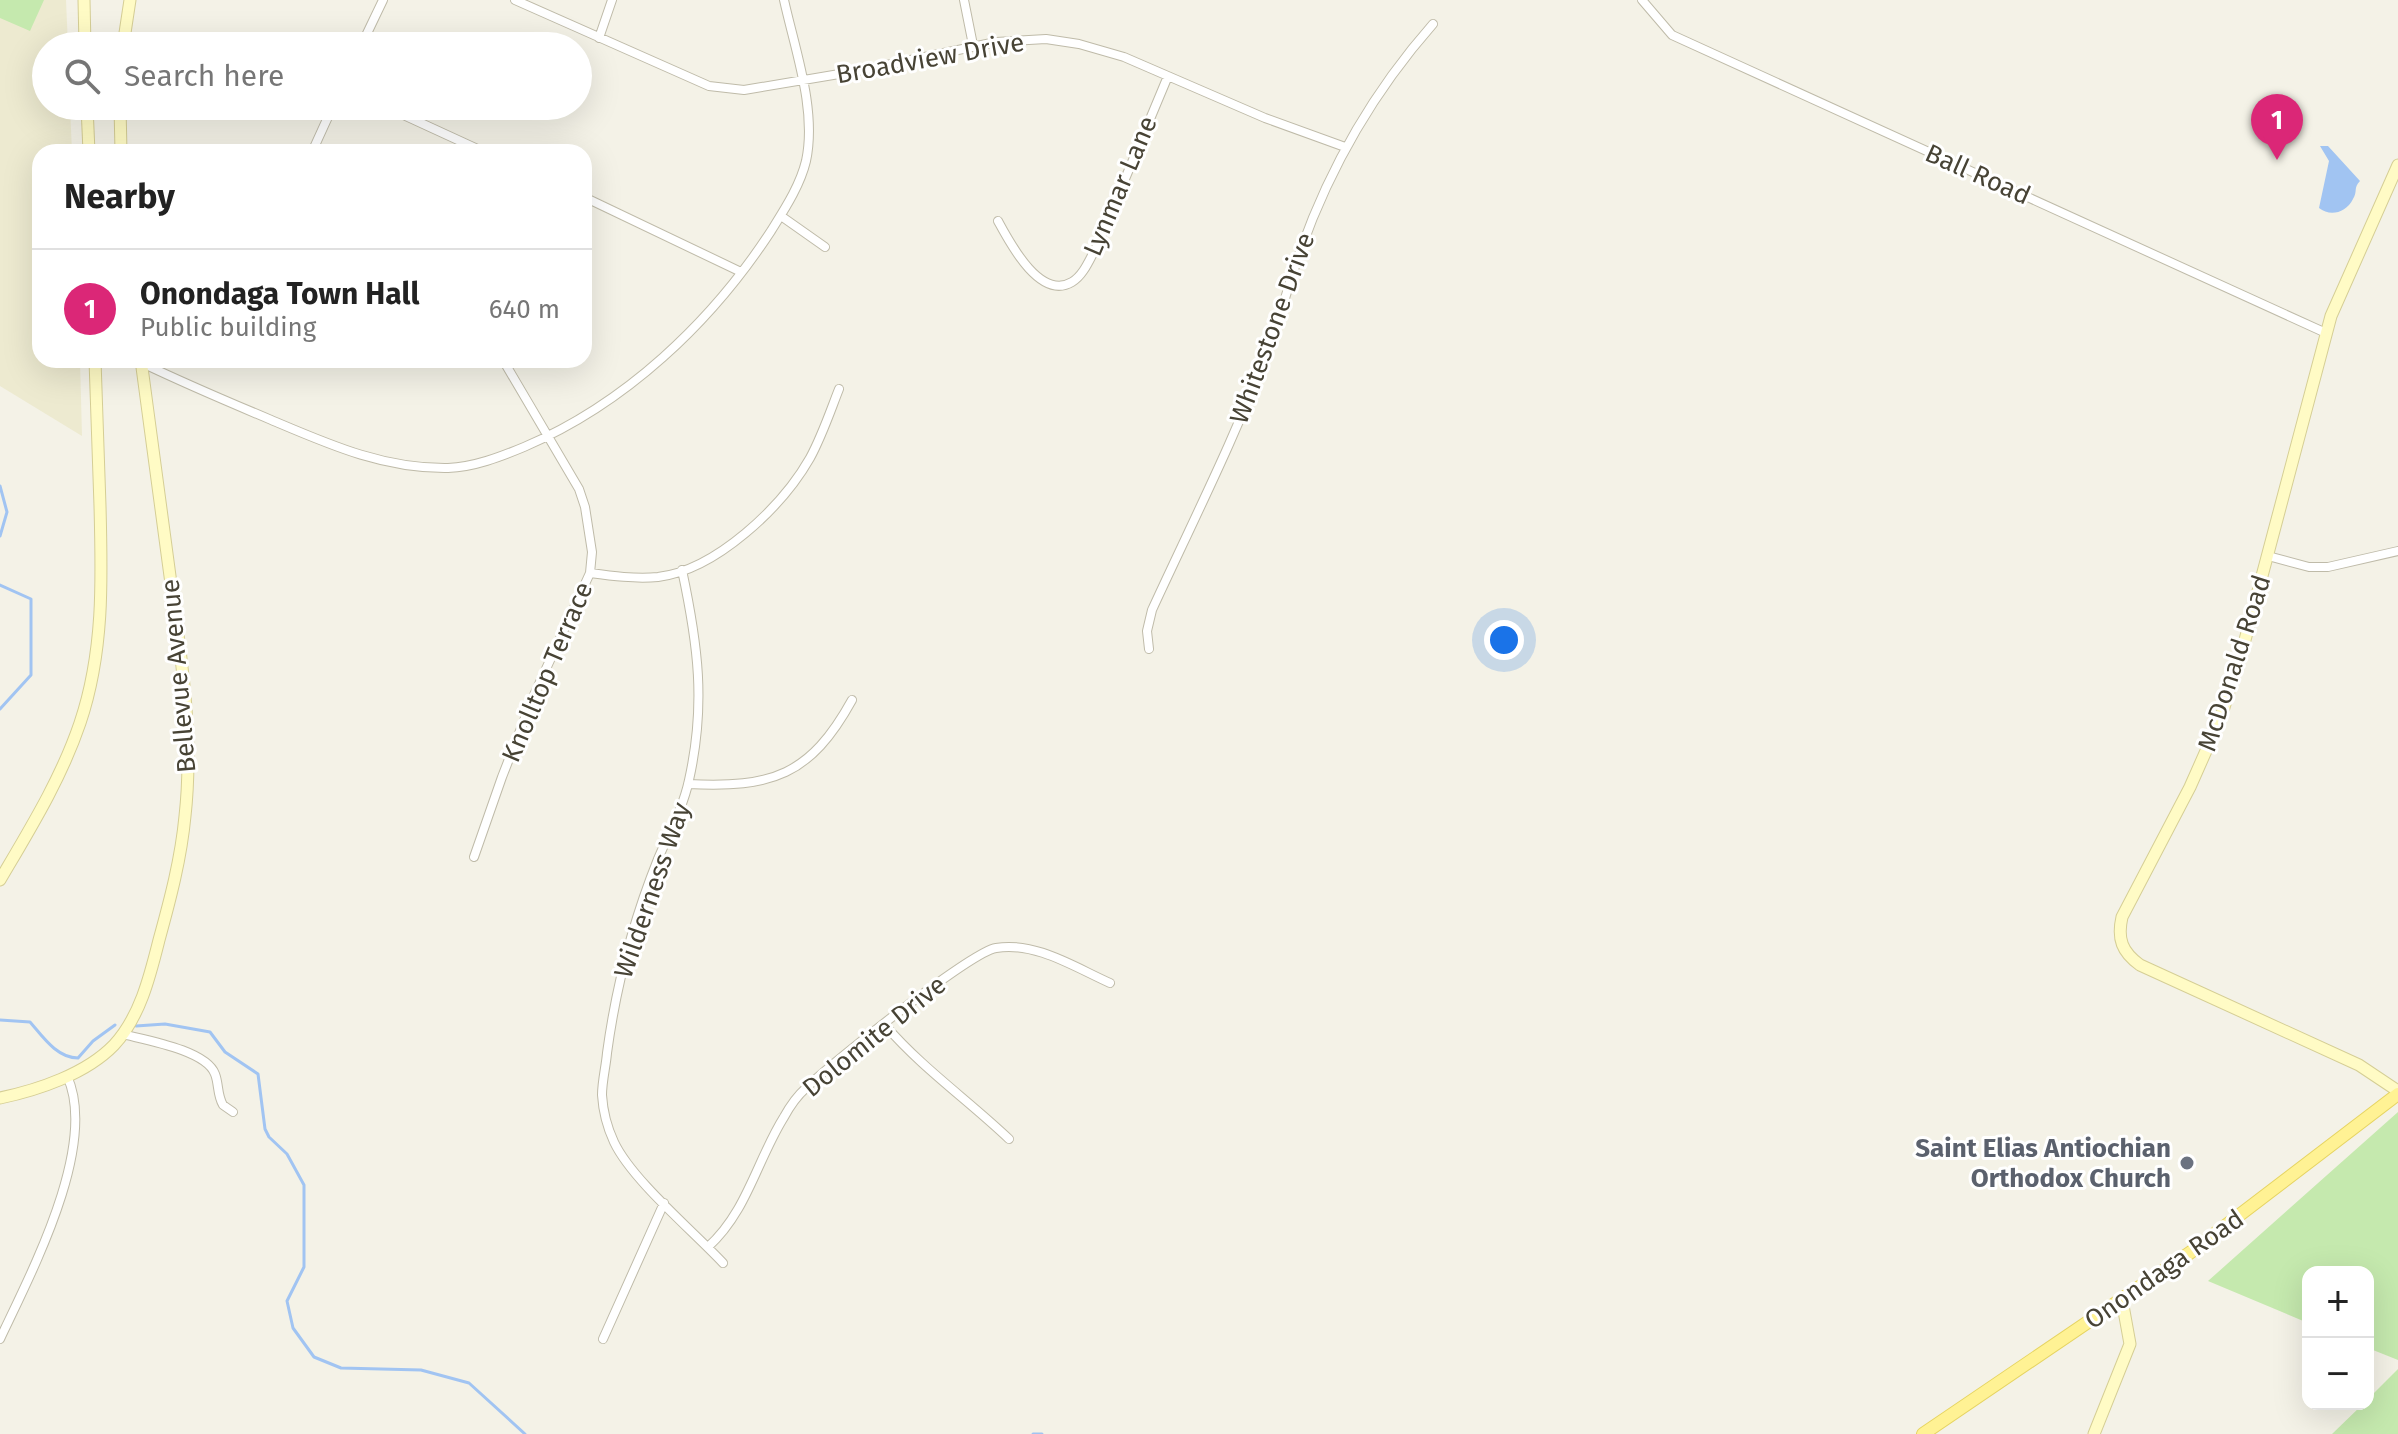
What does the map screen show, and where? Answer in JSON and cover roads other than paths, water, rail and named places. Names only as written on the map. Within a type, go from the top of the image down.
[{"type":"main road","name":"Onondaga Road","points":[[1923,1434],[2191,1252],[2398,1092]]},
{"type":"street","points":[[84,0],[85,32]]},
{"type":"street","points":[[125,32],[130,0]]},
{"type":"street","points":[[368,32],[383,0]]},
{"type":"street","name":"Broadview Drive","points":[[515,0],[586,32]]},
{"type":"street","points":[[599,38],[612,0]]},
{"type":"street","points":[[155,368],[342,450],[408,467],[465,466],[499,458],[547,437],[590,413],[674,347],[703,319],[781,216],[795,190],[805,162],[807,109],[784,0]]},
{"type":"street","points":[[964,0],[973,45]]},
{"type":"street","name":"Ball Road","points":[[1642,0],[1672,35],[2326,333]]},
{"type":"street","name":"Whitestone Drive","points":[[1149,649],[1147,631],[1152,610],[1230,440],[1271,341],[1302,246],[1345,147],[1404,57],[1433,24]]},
{"type":"street","name":"Broadview Drive","points":[[592,35],[709,86],[744,90],[863,70],[973,45],[1046,39],[1079,44],[1124,57],[1265,118],[1345,147]]},
{"type":"street","name":"Lynmar Lane","points":[[998,221],[1019,256],[1041,280],[1062,286],[1073,282],[1097,246],[1168,76]]},
{"type":"street","points":[[88,120],[89,144]]},
{"type":"street","points":[[120,120],[121,144]]},
{"type":"street","points":[[316,144],[327,120]]},
{"type":"street","points":[[414,120],[467,144]]},
{"type":"street","name":"McDonald Road","points":[[2398,165],[2326,333],[2268,556],[2221,717],[2190,787],[2122,917],[2120,942],[2125,953],[2140,965],[2359,1065],[2398,1092]]},
{"type":"street","points":[[592,201],[741,272]]},
{"type":"street","points":[[781,216],[825,247]]},
{"type":"street","points":[[0,880],[63,768],[80,722],[96,657],[102,589],[95,368]]},
{"type":"street","name":"Bellevue Avenue","points":[[0,1098],[67,1076],[102,1055],[122,1034],[146,988],[175,881],[185,816],[188,740],[182,663],[142,368]]},
{"type":"street","name":"Knolltop Terrace","points":[[474,857],[534,695],[590,573],[592,552],[585,507],[571,473],[508,368]]},
{"type":"street","points":[[590,573],[642,578],[659,576],[682,570],[720,550],[776,504],[810,459],[839,389]]},
{"type":"street","points":[[2268,556],[2309,567],[2328,567],[2398,551]]},
{"type":"street","name":"Wilderness Way","points":[[682,570],[694,628],[700,685],[688,784],[644,900],[622,973],[613,1011],[602,1093],[604,1115],[619,1152],[723,1263]]},
{"type":"street","points":[[688,784],[746,784],[788,772],[826,742],[852,700]]},
{"type":"street","name":"Dolomite Drive","points":[[708,1247],[728,1227],[742,1204],[793,1102],[820,1075],[985,951],[1010,946],[1034,950],[1110,983]]},
{"type":"street","points":[[885,1025],[936,1077],[1009,1139]]},
{"type":"street","points":[[122,1034],[173,1047],[201,1059],[215,1074],[223,1105],[233,1112]]},
{"type":"street","points":[[0,1339],[68,1177],[77,1127],[75,1099],[67,1076]]},
{"type":"street","points":[[603,1339],[664,1203]]},
{"type":"street","points":[[2094,1434],[2130,1344],[2122,1300]]},
{"type":"water","points":[[2320,146],[2328,146],[2360,181],[2350,204],[2338,212],[2319,208],[2329,161]]},
{"type":"waterway","points":[[0,486],[7,512],[0,536]]},
{"type":"waterway","points":[[0,585],[31,599],[31,675],[0,709]]},
{"type":"waterway","points":[[0,1020],[30,1022],[57,1051],[78,1058],[93,1041],[115,1025]]},
{"type":"waterway","points":[[136,1026],[165,1024],[210,1032],[225,1052],[258,1074],[265,1129],[287,1154],[304,1185],[304,1267],[287,1301],[293,1328],[314,1357],[341,1368],[421,1370],[469,1383],[525,1434]]},
{"type":"waterway","points":[[1033,1434],[1042,1434]]},
{"type":"place","name":"Onondaga Town Hall","points":[[2277,160]]},
{"type":"place","name":"Saint Elias Antiochian Orthodox Church","points":[[2187,1163]]}]
